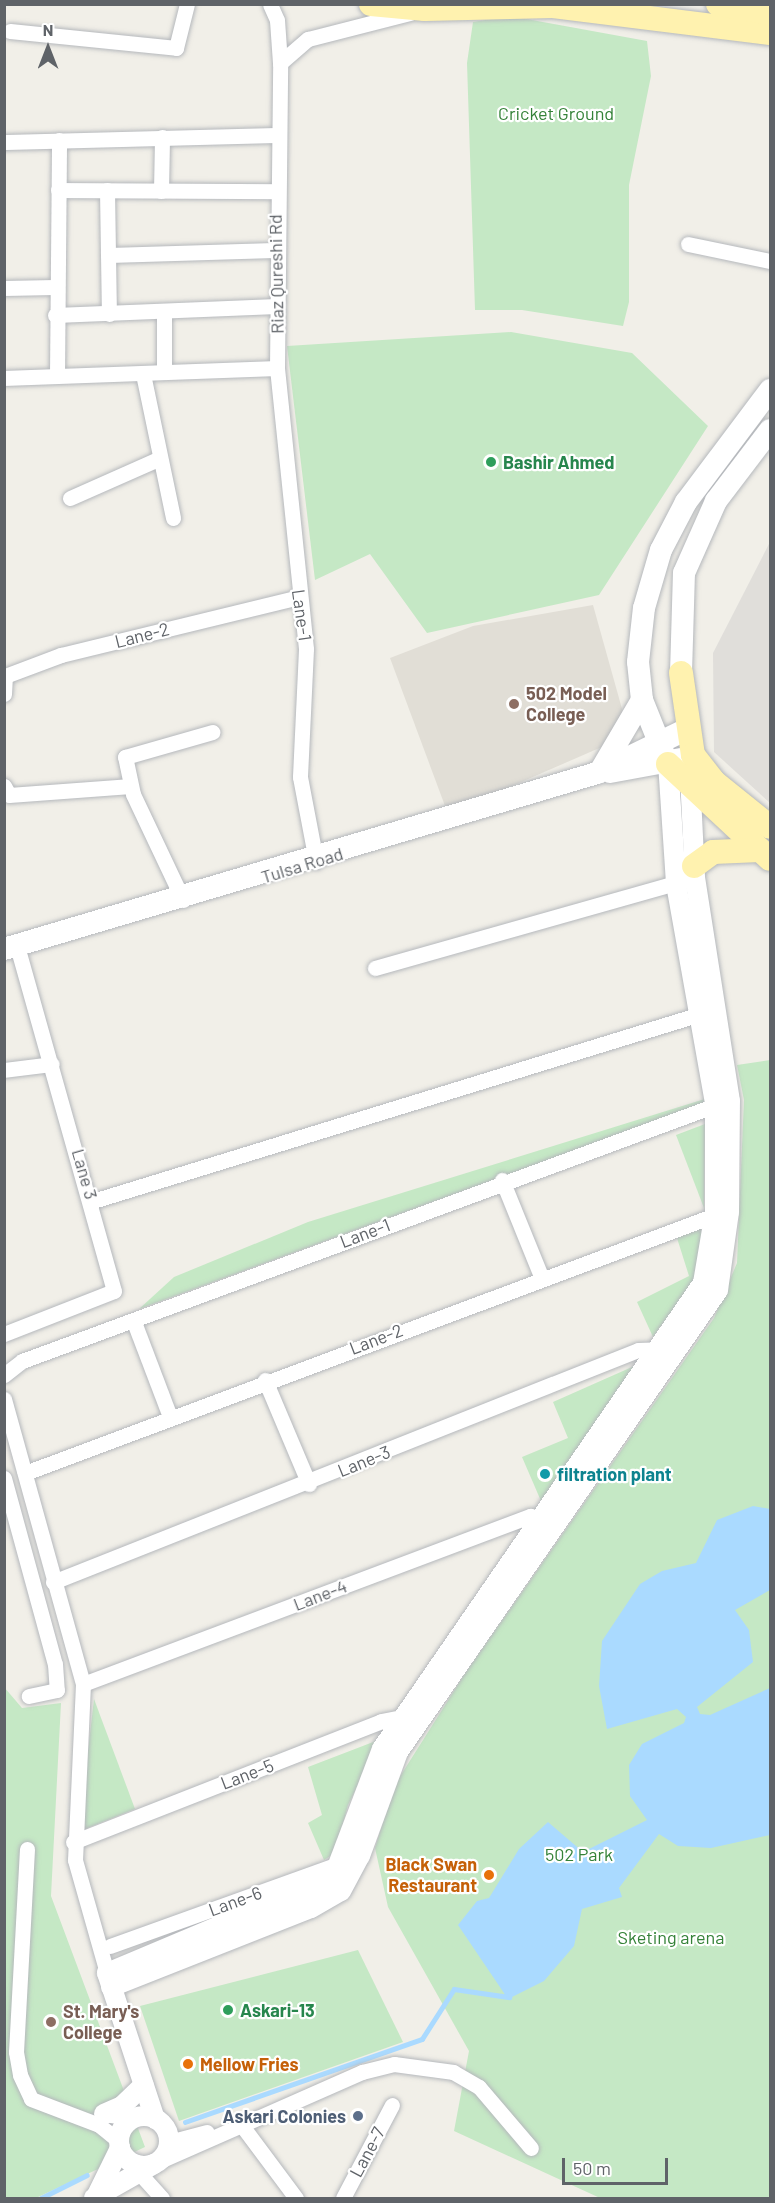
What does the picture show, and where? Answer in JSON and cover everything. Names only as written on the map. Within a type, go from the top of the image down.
[{"type":"main road","points":[[371,4],[425,9],[553,6],[771,33]]},
{"type":"main road","points":[[718,4],[771,13]]},
{"type":"main road","points":[[765,854],[688,788],[663,754],[642,700],[638,663],[644,608],[661,550],[686,502],[771,390]]},
{"type":"main road","points":[[771,430],[716,501],[684,573],[681,673],[687,729],[693,755],[713,782],[771,826]]},
{"type":"main road","points":[[597,773],[628,731],[642,700]]},
{"type":"main road","name":"Tulsa Road","points":[[663,754],[687,729]]},
{"type":"main road","name":"Tulsa Road","points":[[10,948],[316,861],[663,754],[693,755]]},
{"type":"main road","points":[[694,872],[713,852],[765,854]]},
{"type":"street","points":[[10,32],[176,48],[187,4]]},
{"type":"street","name":"Riaz Qureshi Rd","points":[[270,4],[277,20],[280,63],[275,250],[277,368]]},
{"type":"street","points":[[280,63],[308,39],[425,9]]},
{"type":"street","points":[[4,142],[278,135]]},
{"type":"street","points":[[161,191],[162,137]]},
{"type":"street","points":[[57,376],[59,140]]},
{"type":"street","points":[[58,190],[276,191]]},
{"type":"street","points":[[107,190],[109,314]]},
{"type":"street","points":[[688,244],[771,261]]},
{"type":"street","points":[[108,255],[275,250]]},
{"type":"street","points":[[4,288],[56,287]]},
{"type":"street","points":[[56,315],[164,313],[277,306]]},
{"type":"street","points":[[164,313],[164,371]]},
{"type":"street","points":[[4,378],[277,368]]},
{"type":"street","name":"Lane-1","points":[[277,368],[306,649],[300,777],[316,861]]},
{"type":"street","points":[[143,374],[158,459],[173,518]]},
{"type":"street","points":[[70,498],[158,459]]},
{"type":"street","name":"Lane-2","points":[[4,694],[5,675],[62,655],[299,597]]},
{"type":"street","points":[[183,900],[131,786],[125,757],[213,732]]},
{"type":"street","points":[[663,754],[676,883],[710,1011]]},
{"type":"street","points":[[109,1980],[318,1888],[352,1859],[369,1778],[668,1350],[703,1283],[722,1212],[722,1102],[694,872],[688,788],[693,755]]},
{"type":"street","points":[[4,786],[9,795],[131,786]]},
{"type":"street","points":[[375,968],[676,883],[694,872]]},
{"type":"street","name":"Lane 3","points":[[4,1334],[114,1291],[93,1201],[52,1064],[10,948]]},
{"type":"street","points":[[93,1201],[710,1011]]},
{"type":"street","points":[[4,1070],[52,1064]]},
{"type":"street","name":"Lane-1","points":[[4,1375],[22,1361],[134,1322],[502,1180],[722,1102]]},
{"type":"street","points":[[502,1180],[541,1276]]},
{"type":"street","name":"Lane-2","points":[[25,1473],[541,1276],[722,1212]]},
{"type":"street","points":[[134,1322],[170,1416]]},
{"type":"street","name":"Lane-3","points":[[53,1582],[309,1484],[638,1350],[668,1350]]},
{"type":"street","points":[[265,1380],[309,1484]]},
{"type":"street","points":[[4,1399],[83,1684],[73,1842],[80,1886],[155,2119],[169,2142]]},
{"type":"street","points":[[4,1478],[55,1664],[57,1690],[29,1696]]},
{"type":"street","name":"Lane-4","points":[[83,1684],[530,1516],[549,1521]]},
{"type":"street","name":"Lane-5","points":[[73,1842],[414,1715]]},
{"type":"street","points":[[27,1849],[16,2052],[20,2075],[32,2099],[81,2116],[119,2145],[133,2164],[152,2167]]},
{"type":"street","name":"Lane-6","points":[[110,1946],[352,1859]]},
{"type":"street","points":[[95,2198],[219,2131],[362,2072],[423,2064],[478,2087],[531,2148]]},
{"type":"street","points":[[104,2114],[123,2106],[144,2085]]},
{"type":"street","name":"Lane-7","points":[[343,2199],[392,2105]]},
{"type":"street","points":[[81,2116],[104,2114],[155,2119]]},
{"type":"street","points":[[95,2198],[134,2118]]},
{"type":"street","points":[[240,2123],[296,2199]]},
{"type":"street","points":[[152,2167],[169,2142],[219,2131]]},
{"type":"street","points":[[152,2167],[162,2199]]},
{"type":"shaded area","points":[[770,542],[770,803],[714,752],[713,653]]},
{"type":"shaded area","name":"502 Model College","points":[[593,605],[624,716],[604,746],[448,814],[390,658],[473,626]]},
{"type":"green space","name":"Cricket Ground","points":[[510,16],[647,41],[651,76],[629,185],[629,302],[623,326],[522,310],[475,310],[467,63],[473,22]]},
{"type":"green space","name":"Bashir Ahmed","points":[[511,332],[632,353],[708,426],[599,595],[427,633],[370,554],[315,580],[287,346]]},
{"type":"green space","name":"502 Park","points":[[770,1060],[770,2198],[600,2198],[454,2131],[469,2051],[388,1907],[375,1848],[394,1786],[464,1675],[714,1318],[737,1263],[744,1100],[737,1065]]},
{"type":"green space","points":[[708,1098],[707,1102],[139,1309],[174,1277],[308,1222]]},
{"type":"green space","points":[[705,1124],[704,1208],[676,1135]]},
{"type":"green space","points":[[704,1225],[694,1280],[653,1337],[637,1302],[689,1276],[677,1238]]},
{"type":"green space","points":[[641,1363],[541,1501],[522,1457],[568,1438],[553,1402]]},
{"type":"green space","name":"St. Mary's College","points":[[4,1687],[22,1708],[61,1703],[51,1896],[145,2147],[36,2198],[5,2198]]},
{"type":"green space","points":[[94,1699],[135,1809],[85,1829],[80,1822]]},
{"type":"green space","points":[[381,1739],[348,1805],[335,1853],[324,1860],[308,1823],[322,1815],[308,1767]]},
{"type":"green space","points":[[358,1950],[403,2042],[179,2121],[140,2006]]},
{"type":"water","points":[[753,1506],[770,1509],[770,1590],[735,1610],[749,1630],[753,1662],[697,1707],[700,1714],[710,1715],[770,1688],[770,1835],[711,1848],[678,1846],[659,1834],[619,1888],[622,1897],[582,1909],[574,1946],[544,1981],[508,1999],[458,1925],[477,1901],[489,1898],[519,1849],[548,1822],[583,1852],[647,1820],[630,1796],[629,1765],[642,1744],[684,1723],[686,1717],[677,1709],[607,1729],[599,1686],[602,1641],[640,1584],[662,1571],[696,1563],[717,1520]]},
{"type":"waterway","points":[[185,2122],[422,2039],[454,1989],[509,1997]]},
{"type":"waterway","points":[[41,2198],[87,2175]]},
{"type":"place","name":"Bashir Ahmed","points":[[491,462]]},
{"type":"place","name":"502 Model College","points":[[514,704]]},
{"type":"place","name":"filtration plant","points":[[545,1474]]},
{"type":"place","name":"Black Swan Restaurant","points":[[489,1875]]},
{"type":"place","name":"Askari-13","points":[[228,2010]]},
{"type":"place","name":"St. Mary's College","points":[[51,2022]]},
{"type":"place","name":"Mellow Fries","points":[[188,2064]]},
{"type":"place","name":"Askari Colonies","points":[[358,2116]]},
{"type":"park label","name":"Sketing arena","points":[[671,1937]]}]
